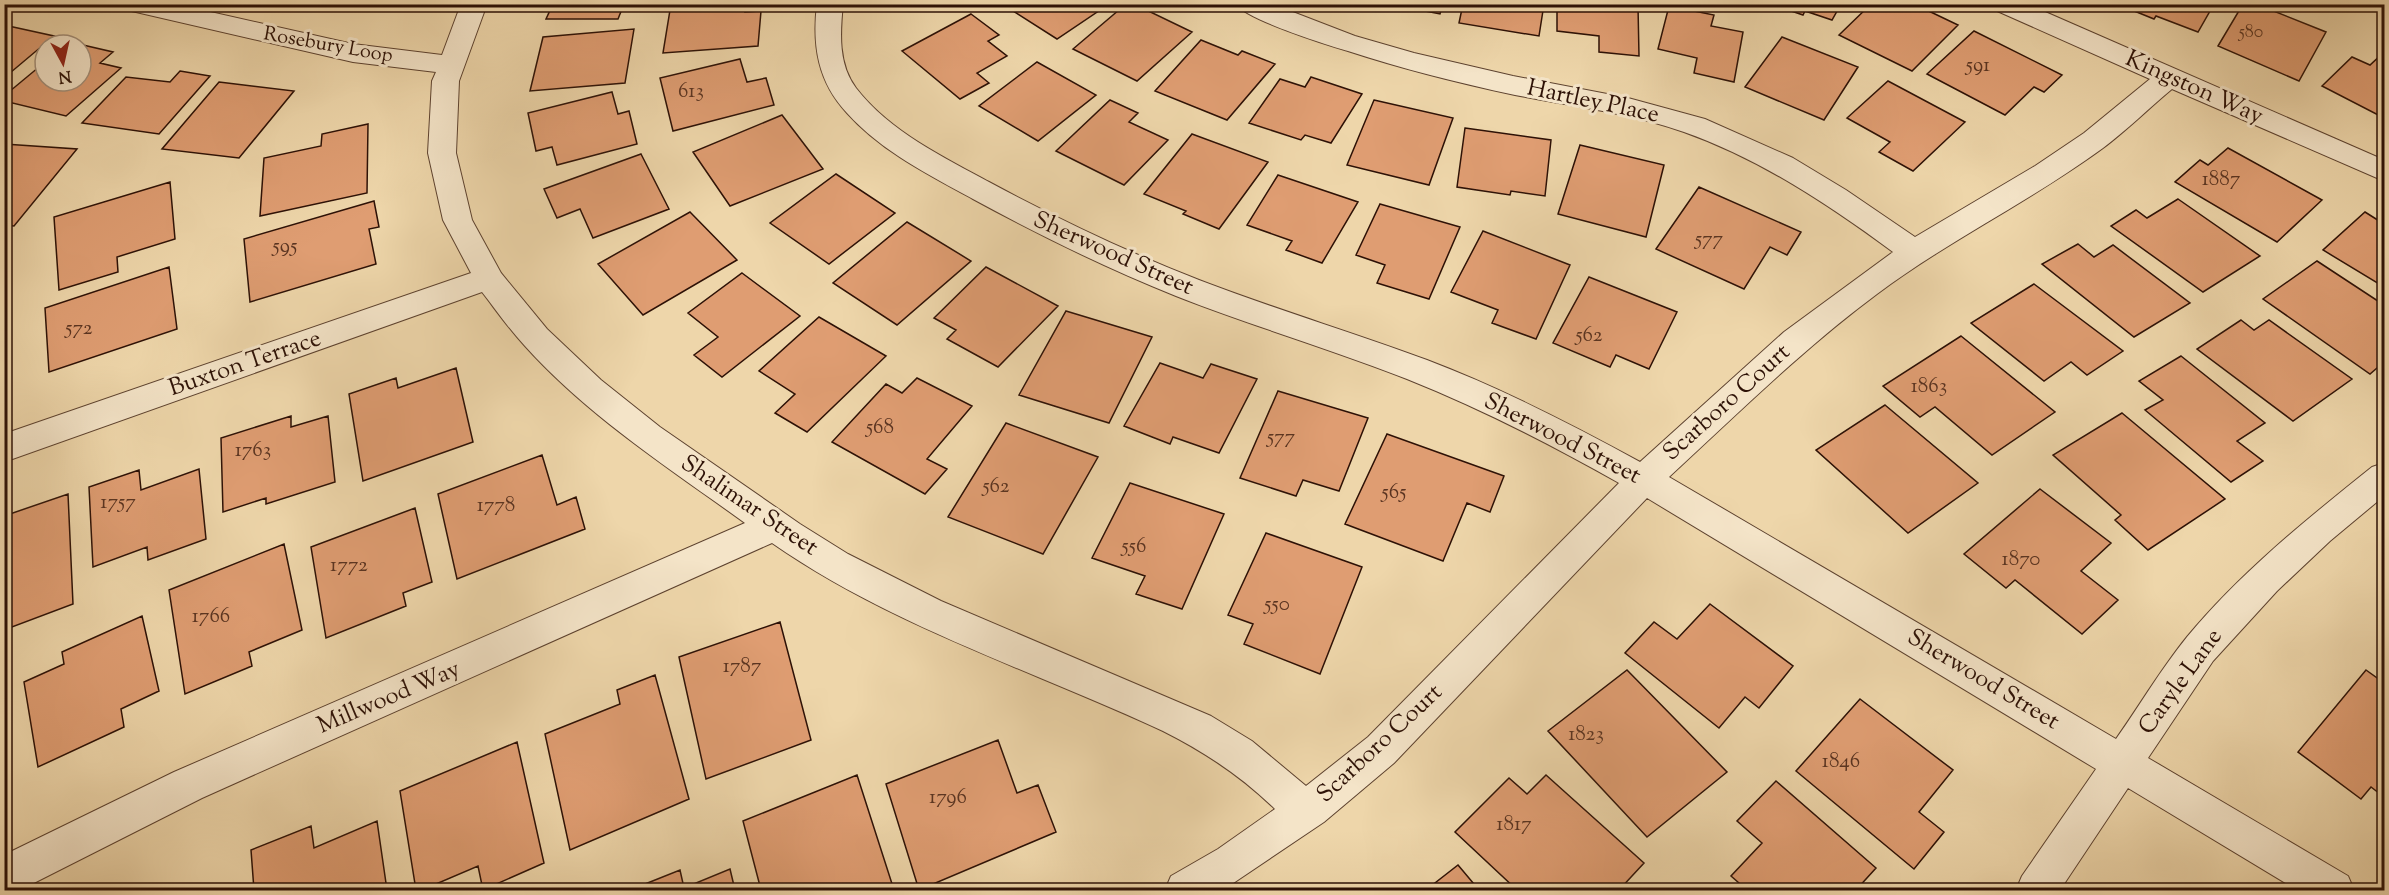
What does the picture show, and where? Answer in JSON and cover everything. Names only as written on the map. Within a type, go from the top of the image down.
[{"type":"street","name":"Rosebury Loop","points":[[136,4],[353,53],[451,65]]},
{"type":"street","name":"Shalimar Street","points":[[474,4],[454,49],[451,65],[440,131],[443,178],[457,225],[486,279],[526,329],[584,385],[664,449],[836,565],[1009,648],[1137,701],[1216,740],[1257,767],[1305,811]]},
{"type":"street","name":"Sherwood Street","points":[[830,4],[825,36],[829,62],[839,85],[859,111],[941,169],[1029,218],[1152,273],[1260,314],[1342,340],[1505,408],[1587,448],[1904,632],[2334,891]]},
{"type":"street","name":"Hartley Place","points":[[1248,4],[1333,38],[1418,62],[1474,77],[1642,110],[1692,125],[1744,145],[1790,167],[1840,198],[1914,252]]},
{"type":"street","name":"Kingston Way","points":[[2004,4],[2385,171]]},
{"type":"street","name":"Scarboro Court","points":[[1185,891],[1232,863],[1305,811],[1381,750],[1643,480],[1795,341],[1914,252],[2045,173],[2094,140],[2169,77]]},
{"type":"street","name":"Buxton Terrace","points":[[4,448],[486,279]]},
{"type":"street","name":"Caryle Lane","points":[[2036,891],[2200,649],[2265,580],[2318,530],[2385,477]]},
{"type":"street","name":"Millwood Way","points":[[4,877],[188,785],[444,674],[776,525]]},
{"type":"building","points":[[553,4],[624,4],[618,19],[546,19]]},
{"type":"building","points":[[671,4],[746,4],[745,12],[761,11],[758,46],[663,53]]},
{"type":"building","points":[[1002,4],[1109,4],[1057,39]]},
{"type":"building","points":[[1126,4],[1134,4],[1192,32],[1137,81],[1073,49]]},
{"type":"building","points":[[1389,4],[1443,4],[1440,14]]},
{"type":"building","points":[[1463,4],[1544,4],[1539,36],[1459,23]]},
{"type":"building","points":[[1557,4],[1638,6],[1639,56],[1599,52],[1599,36],[1557,31]]},
{"type":"building","points":[[1771,4],[1841,4],[1832,20],[1805,11],[1803,15]]},
{"type":"building","points":[[1871,4],[1901,4],[1909,8],[1914,4],[1958,25],[1912,71],[1839,35]]},
{"type":"building","points":[[2117,4],[2214,4],[2198,32],[2156,16],[2154,19]]},
{"type":"building","points":[[2243,4],[2256,4],[2326,32],[2299,81],[2218,46]]},
{"type":"building","points":[[1669,6],[1714,15],[1711,26],[1743,32],[1734,82],[1694,73],[1697,58],[1658,49]]},
{"type":"building","points":[[971,14],[999,35],[988,41],[1007,56],[977,73],[989,83],[960,99],[902,51]]},
{"type":"building","points":[[4,25],[40,33],[33,33],[33,54],[4,78]]},
{"type":"building","points":[[634,29],[625,83],[530,91],[543,37]]},
{"type":"building","points":[[1974,31],[2062,75],[2044,92],[2034,87],[2005,115],[1927,74]]},
{"type":"building","points":[[1782,37],[1858,67],[1824,120],[1745,87]]},
{"type":"building","points":[[1201,40],[1238,55],[1242,51],[1275,64],[1227,120],[1155,91]]},
{"type":"building","points":[[93,47],[113,52],[100,63],[121,68],[93,92]]},
{"type":"building","points":[[2382,54],[2384,55],[2384,118],[2322,86],[2352,57],[2370,65]]},
{"type":"building","points":[[740,59],[747,82],[766,78],[774,105],[673,131],[660,78]]},
{"type":"building","points":[[1037,62],[1096,95],[1038,141],[979,106]]},
{"type":"building","points":[[180,71],[210,76],[159,134],[82,123],[126,77],[170,82]]},
{"type":"building","points":[[33,72],[33,93],[92,93],[66,116],[4,101],[4,96]]},
{"type":"building","points":[[1311,77],[1362,94],[1331,143],[1305,135],[1301,140],[1249,123],[1280,79],[1305,87]]},
{"type":"building","points":[[1888,81],[1965,122],[1913,171],[1879,152],[1890,142],[1847,118]]},
{"type":"building","points":[[219,82],[294,91],[239,158],[162,149]]},
{"type":"building","points":[[612,92],[618,114],[629,111],[637,144],[557,165],[552,147],[536,151],[528,113]]},
{"type":"building","points":[[1110,100],[1138,113],[1129,122],[1168,140],[1124,185],[1056,151]]},
{"type":"building","points":[[1374,100],[1453,118],[1429,185],[1347,165]]},
{"type":"building","points":[[782,115],[823,169],[730,206],[693,152]]},
{"type":"building","points":[[368,124],[367,193],[260,216],[264,158],[321,146],[322,134]]},
{"type":"building","points":[[1465,128],[1551,140],[1545,196],[1511,191],[1510,195],[1457,187]]},
{"type":"building","points":[[1192,134],[1268,162],[1219,229],[1183,214],[1186,211],[1144,194]]},
{"type":"building","points":[[4,144],[77,149],[14,226],[4,225]]},
{"type":"building","points":[[1580,145],[1664,165],[1646,237],[1558,214]]},
{"type":"building","points":[[2228,148],[2322,200],[2277,242],[2175,182],[2200,160],[2208,165]]},
{"type":"building","points":[[641,154],[669,209],[593,238],[580,209],[557,218],[544,189]]},
{"type":"building","points":[[836,174],[895,213],[829,264],[770,223]]},
{"type":"building","points":[[1278,175],[1358,202],[1322,263],[1286,250],[1292,241],[1247,225]]},
{"type":"building","points":[[170,182],[175,239],[117,257],[118,272],[59,290],[54,217]]},
{"type":"building","points":[[1699,187],[1801,232],[1787,255],[1770,247],[1744,289],[1656,249]]},
{"type":"building","points":[[2178,199],[2260,256],[2203,292],[2111,226],[2136,210],[2147,218]]},
{"type":"building","points":[[374,201],[379,227],[369,229],[376,264],[250,302],[244,239]]},
{"type":"building","points":[[1380,204],[1460,227],[1429,299],[1377,283],[1385,265],[1356,255]]},
{"type":"building","points":[[690,212],[737,260],[643,315],[598,264]]},
{"type":"building","points":[[2365,212],[2384,224],[2384,287],[2323,250]]},
{"type":"building","points":[[907,222],[971,261],[897,325],[833,283]]},
{"type":"building","points":[[1483,231],[1570,265],[1536,339],[1492,323],[1498,310],[1451,292]]},
{"type":"building","points":[[2078,244],[2094,257],[2113,245],[2190,303],[2134,337],[2042,264]]},
{"type":"building","points":[[2317,261],[2384,305],[2384,342],[2381,344],[2384,346],[2384,362],[2370,374],[2263,299]]},
{"type":"building","points":[[169,267],[177,329],[49,372],[45,308]]},
{"type":"building","points":[[986,267],[1058,306],[998,367],[947,339],[956,330],[934,318]]},
{"type":"building","points":[[742,273],[800,316],[722,377],[694,355],[718,337],[688,313]]},
{"type":"building","points":[[1589,277],[1677,312],[1649,369],[1616,355],[1610,367],[1553,343]]},
{"type":"building","points":[[2034,284],[2123,351],[2087,375],[2071,362],[2044,381],[1971,323]]},
{"type":"building","points":[[1066,311],[1152,337],[1109,423],[1019,395]]},
{"type":"building","points":[[819,317],[886,356],[807,432],[775,413],[795,394],[759,371]]},
{"type":"building","points":[[2241,320],[2254,330],[2269,320],[2352,379],[2293,421],[2197,349]]},
{"type":"building","points":[[1961,336],[2055,412],[1992,455],[1935,407],[1920,417],[1883,386]]},
{"type":"building","points":[[2181,356],[2265,423],[2237,441],[2263,461],[2231,482],[2145,410],[2163,400],[2139,381]]},
{"type":"building","points":[[1160,363],[1203,378],[1211,364],[1257,379],[1219,453],[1173,437],[1170,444],[1124,426]]},
{"type":"building","points":[[456,368],[473,442],[363,481],[349,394],[396,378],[398,388]]},
{"type":"building","points":[[917,378],[972,406],[927,459],[947,469],[925,494],[832,442],[886,384],[902,393]]},
{"type":"building","points":[[1278,391],[1368,418],[1339,491],[1303,480],[1296,496],[1240,478]]},
{"type":"building","points":[[1885,405],[1978,483],[1908,533],[1816,450]]},
{"type":"building","points":[[2122,413],[2225,499],[2148,550],[2115,520],[2121,515],[2053,455]]},
{"type":"building","points":[[291,416],[291,427],[328,416],[335,482],[266,504],[266,498],[223,512],[221,438]]},
{"type":"building","points":[[1006,423],[1098,457],[1043,554],[948,517]]},
{"type":"building","points":[[1387,434],[1504,476],[1490,512],[1467,503],[1443,561],[1345,524]]},
{"type":"building","points":[[542,455],[557,505],[576,497],[585,529],[457,579],[438,494]]},
{"type":"building","points":[[199,469],[206,539],[148,560],[147,547],[93,567],[89,487],[139,470],[141,490]]},
{"type":"building","points":[[1130,483],[1224,514],[1182,609],[1136,594],[1145,576],[1092,558]]},
{"type":"building","points":[[2040,489],[2111,543],[2081,571],[2118,600],[2082,634],[2015,580],[2006,588],[1964,554]]},
{"type":"building","points":[[68,494],[73,604],[4,630],[4,516]]},
{"type":"building","points":[[415,508],[432,582],[403,593],[406,606],[326,638],[311,547]]},
{"type":"building","points":[[1266,533],[1362,567],[1320,674],[1244,644],[1253,624],[1228,615]]},
{"type":"building","points":[[284,544],[302,630],[249,652],[252,666],[185,694],[169,590]]},
{"type":"building","points":[[1710,604],[1793,666],[1759,708],[1745,697],[1719,728],[1625,653],[1654,622],[1677,639]]},
{"type":"building","points":[[142,616],[159,691],[121,709],[124,727],[38,767],[24,682],[64,664],[62,652]]},
{"type":"building","points":[[780,622],[811,740],[706,779],[679,657]]},
{"type":"building","points":[[1627,670],[1727,772],[1647,837],[1548,731]]},
{"type":"building","points":[[2366,670],[2384,683],[2384,797],[2371,787],[2361,799],[2298,752]]},
{"type":"building","points":[[655,675],[689,799],[570,850],[545,734],[620,704],[617,690]]},
{"type":"building","points":[[1860,699],[1953,770],[1919,812],[1944,832],[1914,869],[1796,771]]},
{"type":"building","points":[[998,740],[1017,793],[1038,785],[1056,832],[919,890],[886,784]]},
{"type":"building","points":[[517,742],[544,863],[483,890],[478,866],[422,890],[416,890],[400,791]]},
{"type":"building","points":[[857,775],[894,890],[761,890],[743,821]]},
{"type":"building","points":[[1546,775],[1644,863],[1619,890],[1575,890],[1571,887],[1569,890],[1517,890],[1455,832],[1509,778],[1527,794]]},
{"type":"building","points":[[1776,781],[1876,868],[1856,890],[1747,890],[1731,876],[1762,843],[1737,821]]},
{"type":"building","points":[[377,821],[387,890],[254,890],[251,850],[311,826],[314,848]]},
{"type":"building","points":[[1458,865],[1479,890],[1426,890]]},
{"type":"building","points":[[730,869],[735,890],[630,890],[680,870],[684,888]]}]
